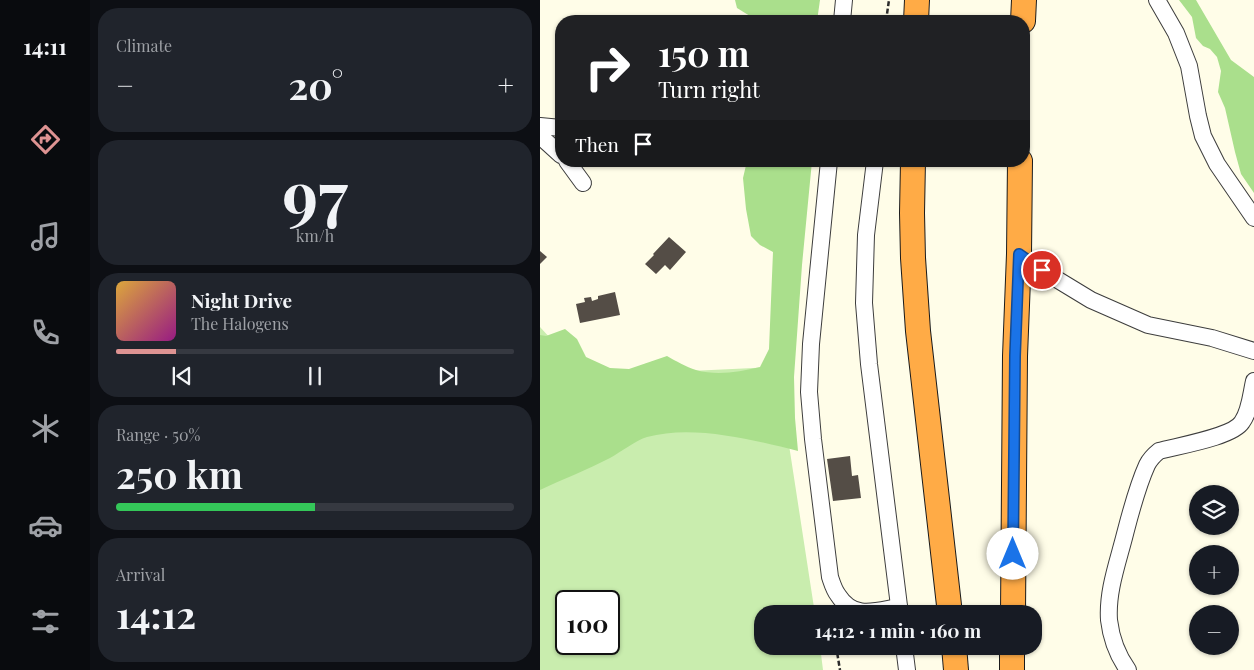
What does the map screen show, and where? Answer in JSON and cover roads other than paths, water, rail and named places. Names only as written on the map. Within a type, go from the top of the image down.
[{"type":"highway","points":[[916,15],[917,0]]},
{"type":"highway","points":[[1023,15],[1024,0]]},
{"type":"highway","points":[[912,167],[913,258],[918,331],[949,605]]},
{"type":"highway","points":[[1013,605],[1015,356],[1020,167]]},
{"type":"highway","points":[[1019,260],[1025,356],[1024,605]]},
{"type":"highway","points":[[918,331],[916,431],[935,605]]},
{"type":"highway","points":[[941,655],[942,670]]},
{"type":"highway","points":[[955,655],[956,670]]},
{"type":"highway","points":[[1012,655],[1012,670]]},
{"type":"highway","points":[[1024,655],[1024,670]]},
{"type":"street","points":[[843,15],[844,0]]},
{"type":"street","points":[[906,15],[910,0]]},
{"type":"street","points":[[1157,0],[1176,34],[1189,66],[1203,136],[1217,164],[1254,218]]},
{"type":"street","points":[[540,126],[555,127]]},
{"type":"street","points":[[540,136],[555,150]]},
{"type":"street","points":[[571,167],[583,183]]},
{"type":"street","points":[[828,167],[811,344],[809,392],[812,436],[830,577],[838,595],[847,605]]},
{"type":"street","points":[[874,167],[866,235],[864,303],[869,364],[899,605]]},
{"type":"street","points":[[1019,260],[1035,266],[1091,300],[1148,325],[1212,338],[1254,351]]},
{"type":"street","points":[[1128,670],[1113,639],[1109,620],[1111,589],[1134,501],[1147,464],[1159,451],[1217,437],[1238,427],[1243,422],[1254,381]]},
{"type":"street","points":[[905,655],[907,670]]}]
